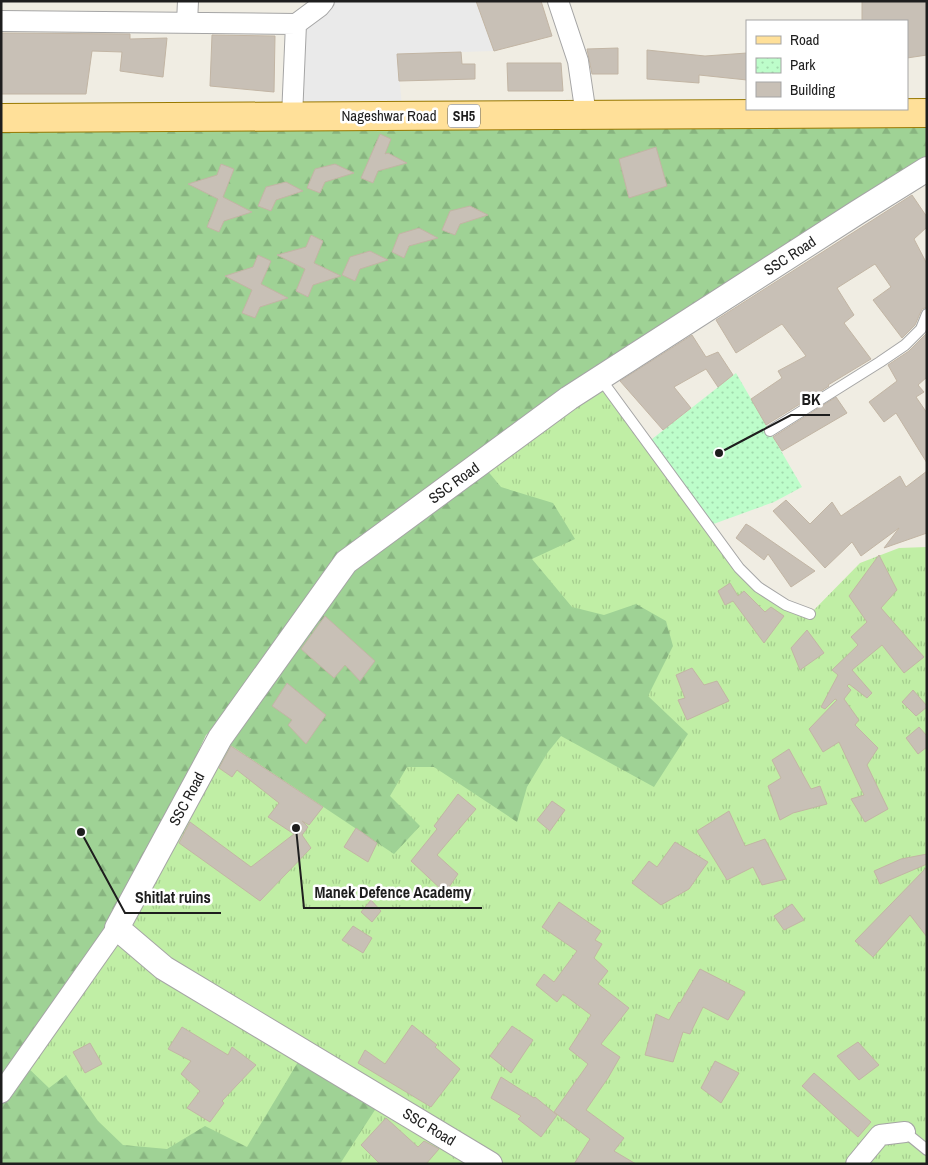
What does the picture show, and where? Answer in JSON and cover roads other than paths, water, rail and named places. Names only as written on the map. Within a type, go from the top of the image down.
[{"type":"main road","name":"Nageshwar Road","points":[[1,118],[927,113]]},
{"type":"street","points":[[188,1],[188,23]]},
{"type":"street","points":[[1,22],[296,24],[324,1]]},
{"type":"street","points":[[558,1],[578,60],[586,115]]},
{"type":"street","points":[[292,117],[296,24]]},
{"type":"street","name":"SSC Road","points":[[1,1093],[116,928],[220,738],[346,562],[569,398],[858,212],[924,174]]},
{"type":"street","name":"SSC Road","points":[[116,928],[164,968],[490,1164]]},
{"type":"street","points":[[856,1164],[880,1135],[905,1132]]},
{"type":"lane","points":[[770,431],[880,362],[905,344],[921,329],[927,314]]},
{"type":"lane","points":[[600,378],[739,568],[758,587],[786,605],[810,614]]},
{"type":"lane","points":[[905,1132],[927,1150]]},
{"type":"place","name":"BK","points":[[719,453]]},
{"type":"place","name":"Manek Defence Academy","points":[[296,828]]},
{"type":"place","name":"Shitlat ruins","points":[[81,832]]}]
